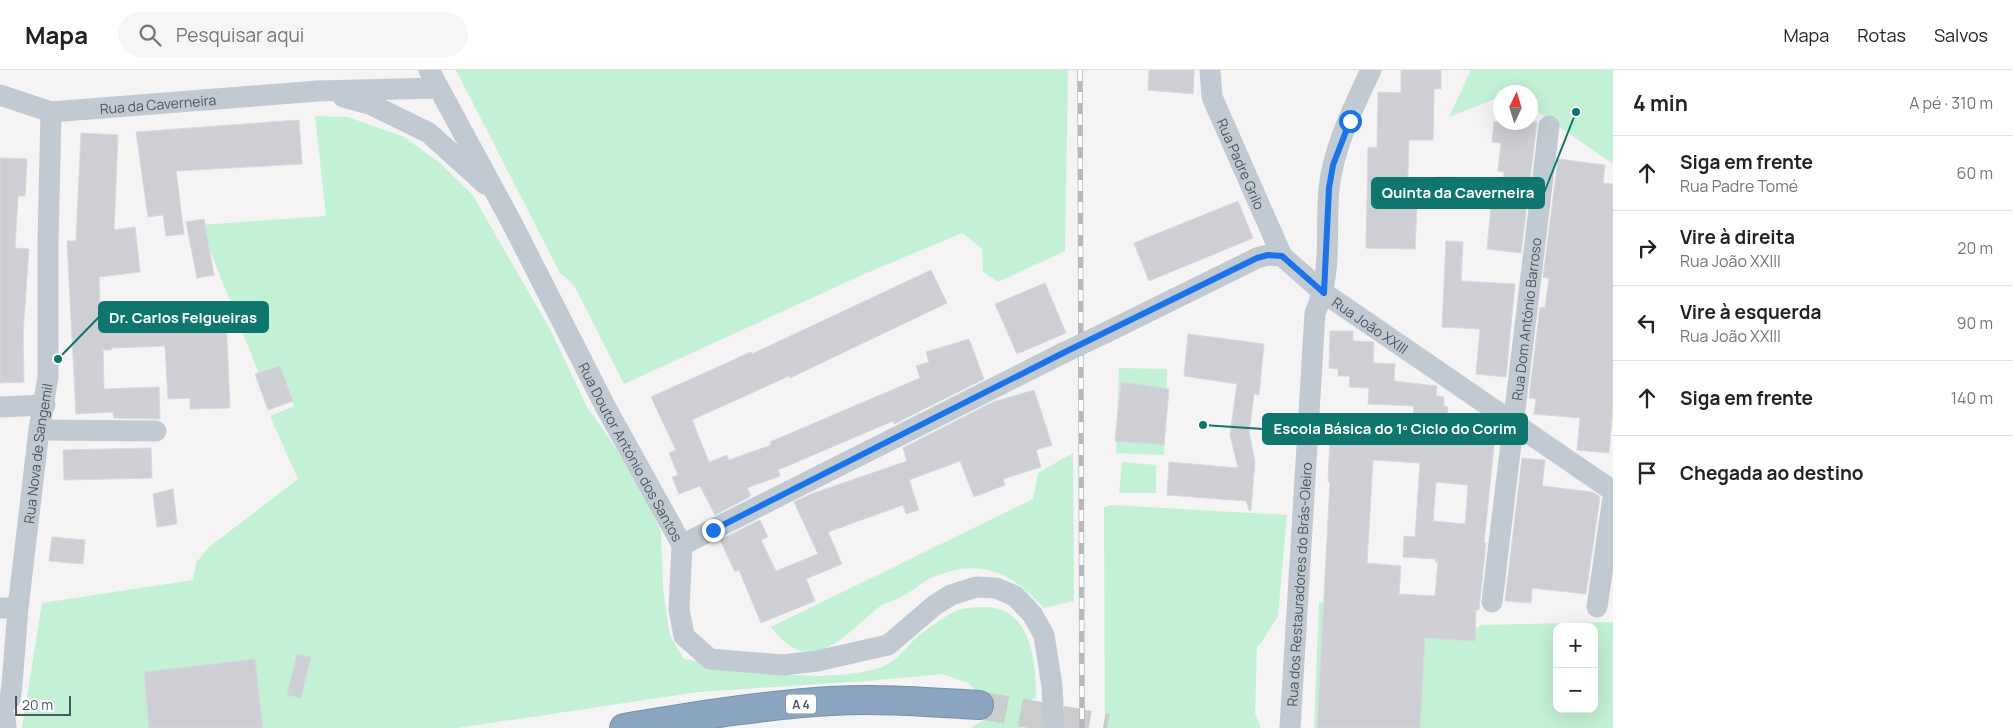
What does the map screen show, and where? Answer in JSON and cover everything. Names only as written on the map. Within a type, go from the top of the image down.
[{"type":"highway","name":"A 4","points":[[624,728],[761,707],[831,701],[907,700],[979,705]]},
{"type":"street","name":"Rua Padre Grilo","points":[[1210,70],[1212,97],[1282,256]]},
{"type":"street","points":[[1324,293],[1329,188],[1333,165],[1371,70]]},
{"type":"street","name":"Rua da Caverneira","points":[[0,95],[50,112],[318,91],[434,79]]},
{"type":"street","name":"Rua Doutor António dos Santos","points":[[434,79],[605,406],[682,545],[679,609],[684,636],[710,659],[784,665],[858,654],[888,645],[935,605],[951,595],[976,587],[996,588],[1015,596],[1032,614],[1044,635],[1052,686],[1054,728]]},
{"type":"street","name":"Rua da Caverneira","points":[[318,91],[372,105],[429,133],[495,193]]},
{"type":"street","name":"Rua Nova de Sangemil","points":[[6,728],[5,718],[0,707],[10,698],[9,608],[39,430],[45,406],[48,376],[50,112]]},
{"type":"street","name":"Rua Dom António Barroso","points":[[1492,602],[1549,126]]},
{"type":"street","points":[[682,545],[1063,353],[1257,258],[1268,255],[1282,256]]},
{"type":"street","name":"Rua João XXIII","points":[[1282,256],[1324,293],[1613,491]]},
{"type":"street","name":"Rua dos Restauradores do Brás-Oleiro","points":[[1290,728],[1314,312],[1324,293]]},
{"type":"street","points":[[0,407],[45,406]]},
{"type":"street","points":[[39,430],[156,431]]},
{"type":"street","points":[[1597,607],[1613,498]]},
{"type":"green space","points":[[456,70],[1068,70],[1065,251],[998,282],[983,272],[982,249],[962,233],[862,275],[624,384],[574,285],[560,273]]},
{"type":"green space","points":[[1471,70],[1613,70],[1613,164],[1538,112],[1538,85],[1493,85],[1493,100],[1449,117]]},
{"type":"green space","points":[[315,116],[348,117],[404,137],[440,163],[472,194],[551,331],[587,407],[636,477],[652,511],[661,532],[663,589],[670,636],[684,659],[754,671],[801,676],[825,676],[872,670],[896,658],[919,635],[950,614],[965,608],[989,607],[1003,611],[1014,618],[1023,628],[1029,641],[1035,670],[1036,698],[1022,704],[1023,728],[971,728],[985,719],[988,704],[968,683],[942,674],[868,681],[698,692],[457,728],[22,728],[42,603],[193,580],[196,563],[208,548],[298,479],[270,416],[294,406],[280,366],[259,374],[200,225],[326,216]]},
{"type":"green space","points":[[1119,368],[1167,369],[1164,455],[1116,453]]},
{"type":"green space","points":[[1073,453],[1074,601],[1044,608],[1018,584],[1005,576],[978,568],[962,569],[946,572],[929,579],[903,596],[882,605],[840,640],[827,648],[814,652],[800,651],[786,643],[771,627],[1033,499],[1038,473]]},
{"type":"green space","points":[[1122,462],[1156,465],[1156,493],[1119,493]]},
{"type":"green space","points":[[1111,505],[1287,515],[1278,616],[1261,643],[1257,646],[1255,713],[1261,728],[1105,728],[1104,507]]},
{"type":"green space","points":[[1319,602],[1409,608],[1430,624],[1477,628],[1482,625],[1553,623],[1553,713],[1598,713],[1598,623],[1569,623],[1613,622],[1613,728],[1314,728]]},
{"type":"building","points":[[1149,70],[1194,70],[1193,94],[1148,90]]},
{"type":"building","points":[[1401,70],[1441,70],[1441,89],[1434,89],[1433,140],[1409,140],[1407,204],[1417,205],[1415,249],[1366,248],[1368,147],[1377,148],[1378,92],[1401,93]]},
{"type":"building","points":[[299,120],[302,164],[176,171],[184,234],[166,236],[163,215],[148,217],[136,132]]},
{"type":"building","points":[[1493,130],[1536,130],[1521,253],[1487,249],[1491,206],[1500,207],[1504,172],[1498,171],[1501,143],[1492,142]]},
{"type":"building","points":[[81,133],[118,135],[114,230],[135,227],[140,272],[99,277],[100,306],[116,306],[116,308],[147,307],[147,313],[169,312],[169,320],[226,317],[230,408],[190,409],[190,398],[168,399],[165,346],[111,348],[111,350],[103,350],[104,389],[159,387],[160,419],[114,418],[113,412],[76,414],[67,241],[76,241]]},
{"type":"building","points":[[0,158],[27,159],[25,196],[18,196],[15,248],[29,249],[23,333],[24,382],[0,383]]},
{"type":"building","points":[[1558,159],[1605,165],[1603,183],[1613,184],[1613,407],[1609,453],[1577,450],[1580,418],[1534,414],[1536,399],[1529,398],[1540,307],[1545,308],[1549,278],[1543,277]]},
{"type":"building","points":[[1437,177],[1456,177],[1455,193],[1437,192]]},
{"type":"building","points":[[1238,201],[1253,238],[1149,281],[1134,243]]},
{"type":"building","points":[[204,219],[214,275],[197,278],[186,222]]},
{"type":"building","points":[[1446,241],[1463,242],[1461,281],[1515,284],[1506,377],[1476,374],[1480,329],[1442,327]]},
{"type":"building","points":[[931,270],[947,303],[790,378],[789,376],[692,420],[709,462],[727,455],[729,460],[771,445],[770,442],[920,378],[916,366],[929,362],[926,352],[969,339],[984,379],[894,424],[893,421],[778,470],[780,476],[747,488],[751,495],[749,497],[715,515],[700,486],[679,494],[672,477],[678,475],[669,453],[676,450],[651,397],[751,352],[752,354]]},
{"type":"building","points":[[1045,283],[1066,333],[1017,354],[995,304]]},
{"type":"building","points":[[1330,331],[1353,331],[1353,341],[1374,342],[1373,363],[1395,364],[1394,381],[1437,386],[1436,396],[1444,397],[1444,406],[1448,407],[1447,419],[1492,423],[1496,426],[1479,610],[1476,610],[1475,641],[1425,638],[1420,728],[1317,728],[1330,482],[1328,482],[1330,437],[1344,438],[1345,431],[1367,432],[1367,425],[1411,441],[1414,406],[1368,404],[1369,388],[1349,387],[1350,376],[1338,376],[1338,369],[1329,368]],"holes":[[[1373,460],[1420,463],[1415,537],[1404,536],[1403,557],[1436,559],[1435,562],[1438,562],[1435,596],[1399,594],[1401,566],[1367,563]],[[1436,482],[1468,485],[1465,524],[1433,521]]]},
{"type":"building","points":[[1188,334],[1264,344],[1259,395],[1254,394],[1249,433],[1255,461],[1251,510],[1249,510],[1246,501],[1167,495],[1169,462],[1238,468],[1230,435],[1237,384],[1184,376]]},
{"type":"building","points":[[280,366],[293,401],[268,410],[255,374]]},
{"type":"building","points":[[1121,382],[1169,389],[1164,445],[1115,441]]},
{"type":"building","points":[[1034,390],[1052,445],[1036,450],[1041,467],[1003,479],[1005,485],[974,497],[960,461],[909,480],[919,510],[906,514],[903,505],[828,532],[842,564],[806,579],[815,601],[761,623],[739,570],[735,572],[720,540],[760,520],[768,537],[761,540],[776,571],[818,554],[794,502],[811,494],[907,461],[903,448],[993,402]]},
{"type":"building","points":[[151,448],[152,478],[64,480],[63,450]]},
{"type":"building","points":[[1522,458],[1545,460],[1542,486],[1592,492],[1600,497],[1586,594],[1532,588],[1531,603],[1505,601]]},
{"type":"building","points":[[173,489],[177,524],[157,527],[153,494]]},
{"type":"building","points":[[52,537],[85,540],[83,564],[49,561]]},
{"type":"building","points":[[297,654],[311,657],[301,698],[287,695]]},
{"type":"building","points":[[255,659],[263,728],[149,728],[144,672]]},
{"type":"tunnel","points":[[979,705],[1107,728]]},
{"type":"railway","points":[[1080,70],[1082,728]]},
{"type":"place","name":"Quinta da Caverneira","points":[[1576,112]]},
{"type":"place","name":"Dr. Carlos Felgueiras","points":[[58,359]]},
{"type":"place","name":"Escola Básica do 1º Ciclo do Corim","points":[[1203,425]]},
{"type":"route","points":[[713,530],[1063,353],[1257,258],[1268,255],[1282,256],[1324,293],[1329,188],[1333,165],[1350,121]]}]
